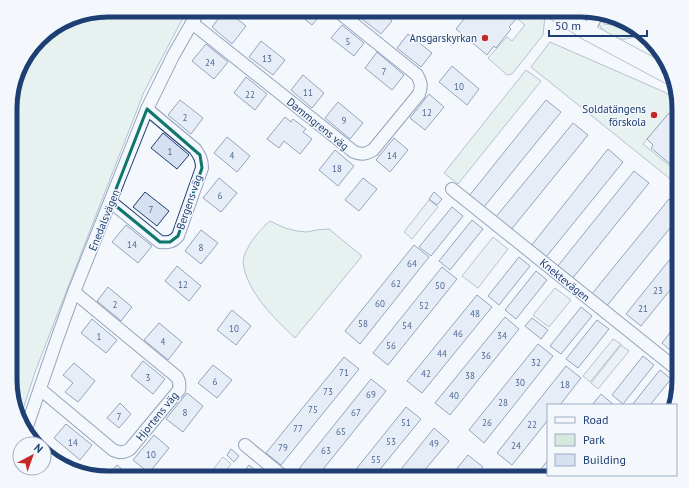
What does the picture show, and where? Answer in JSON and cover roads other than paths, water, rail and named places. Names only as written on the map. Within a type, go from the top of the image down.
[{"type":"street","name":"Dammgrens väg","points":[[194,18],[354,152],[367,154],[373,150],[419,94],[422,87],[421,81],[417,75],[345,17]]},
{"type":"street","points":[[565,17],[588,32],[665,73]]},
{"type":"street","name":"Enedalsvägen","points":[[28,424],[74,292],[147,109],[173,56],[194,18]]},
{"type":"street","points":[[588,32],[595,18]]},
{"type":"street","name":"Bergens väg","points":[[111,202],[160,242],[170,242],[175,240],[178,236],[202,168],[202,161],[200,155],[195,149],[147,109]]},
{"type":"street","name":"Knektevägen","points":[[452,189],[672,365]]},
{"type":"street","name":"Hjortens väg","points":[[40,389],[113,450],[119,452],[125,452],[130,449],[179,390],[180,386],[177,377],[74,292]]},
{"type":"street","points":[[244,445],[276,471]]},
{"type":"place","name":"Ansgarskyrkan","points":[[485,38]]},
{"type":"place","name":"Soldatängens förskola","points":[[654,115]]}]
